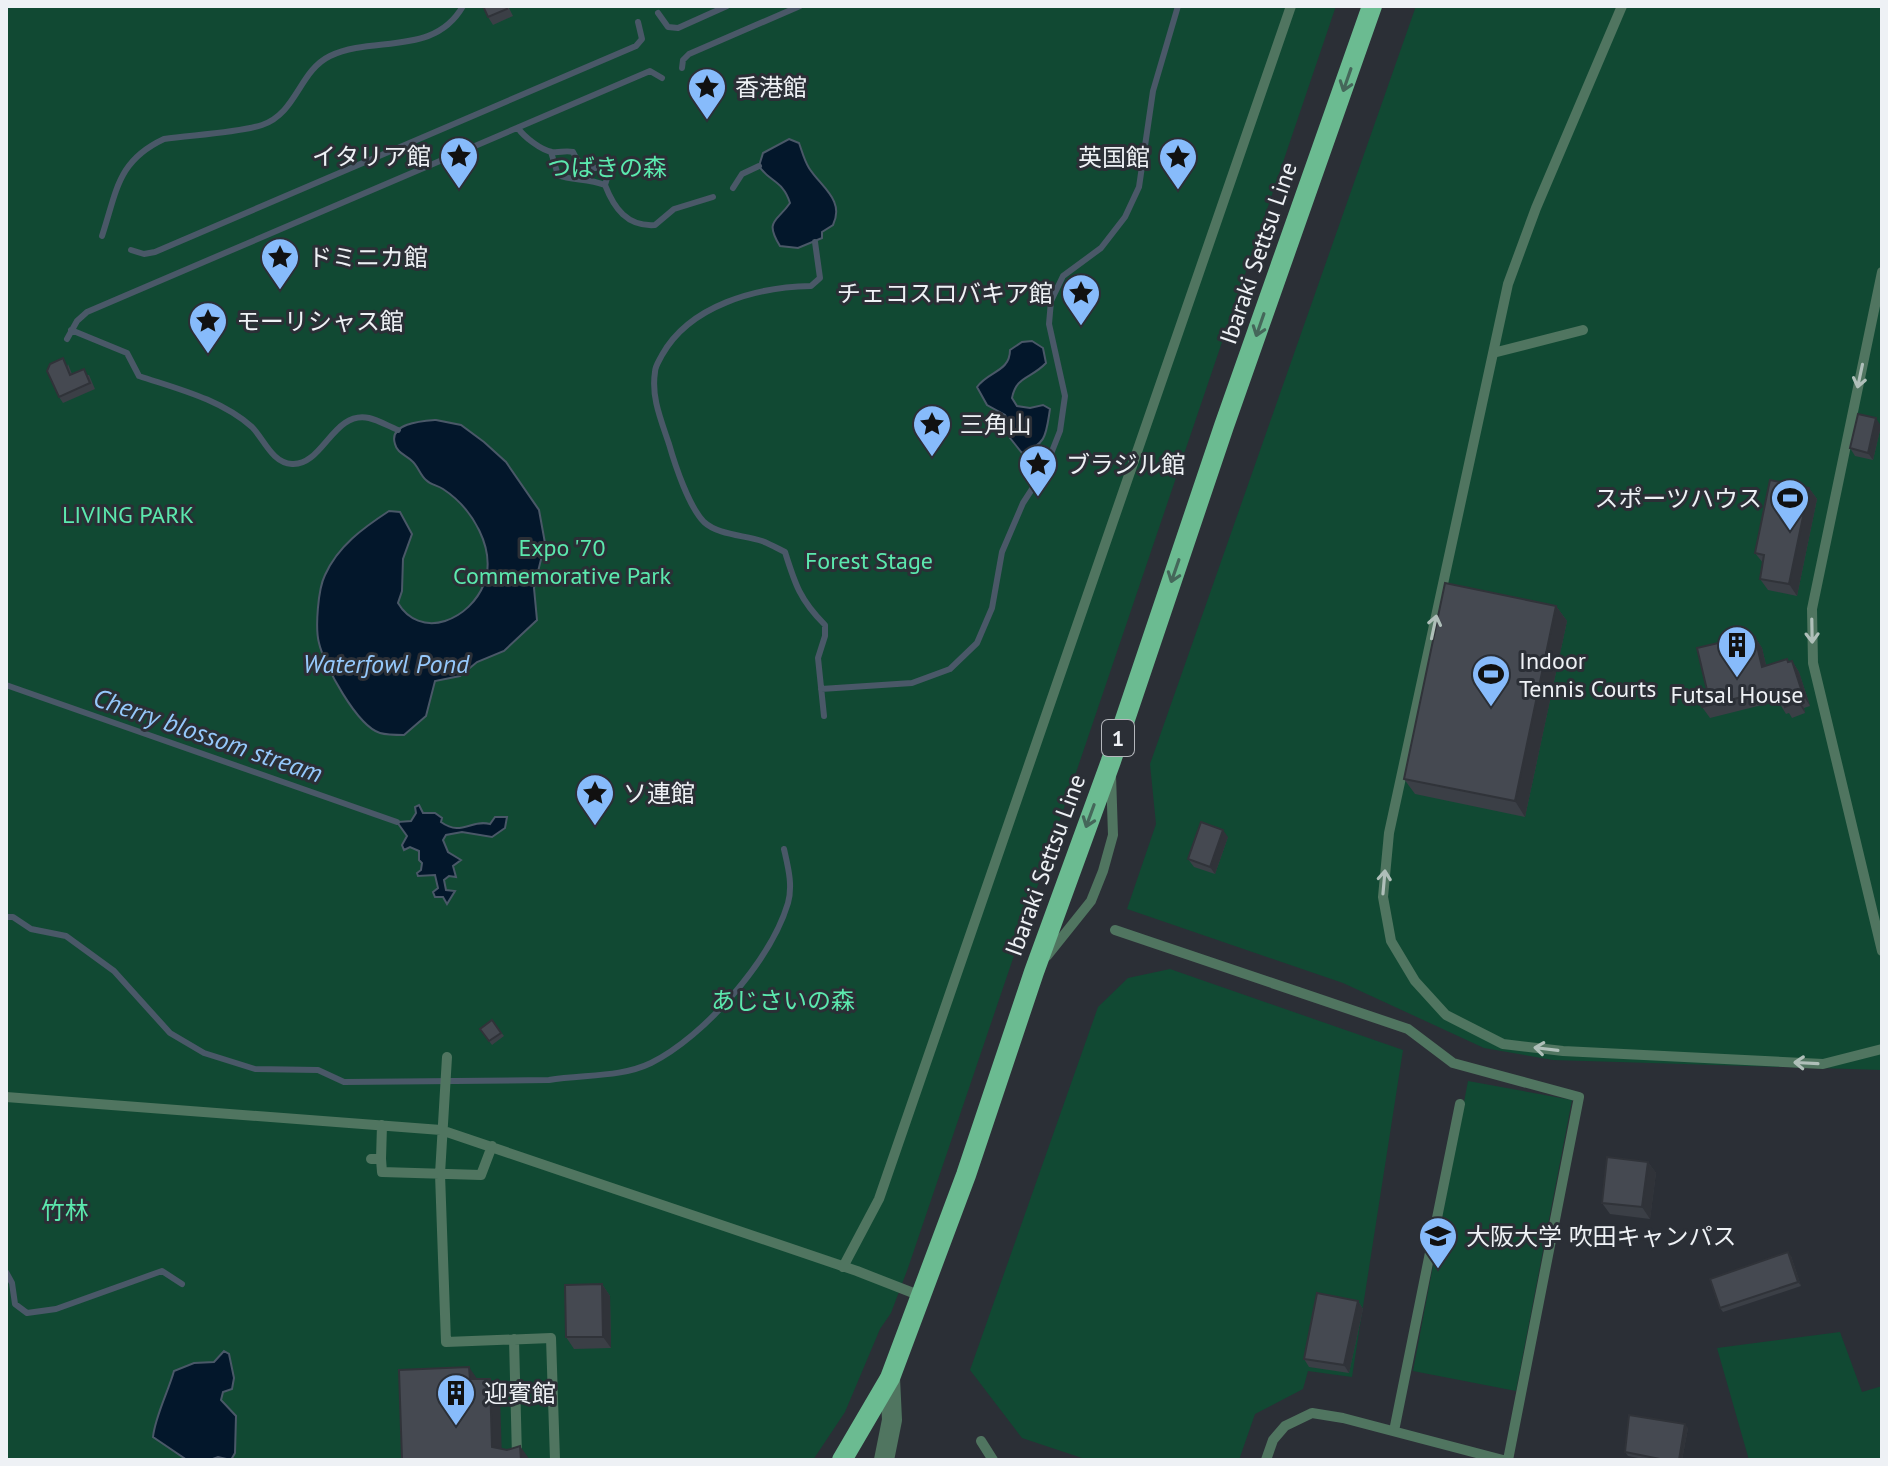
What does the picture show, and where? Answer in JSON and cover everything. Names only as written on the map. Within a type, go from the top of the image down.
[{"type":"main road","name":"Ibaraki Settsu Line","points":[[842,1460],[890,1378],[966,1175],[1372,6]]},
{"type":"street","points":[[884,1460],[892,1420],[890,1378]]},
{"type":"lane","points":[[843,1267],[879,1199],[1291,6]]},
{"type":"lane","points":[[1622,6],[1536,208],[1508,284],[1389,833],[1383,897],[1391,941],[1415,981],[1446,1015],[1503,1044],[1563,1051],[1823,1064],[1882,1049]]},
{"type":"lane","points":[[1882,272],[1812,609],[1813,663],[1882,951]]},
{"type":"lane","points":[[1493,353],[1583,330]]},
{"type":"lane","points":[[1034,972],[1091,901],[1103,871],[1113,835],[1111,761]]},
{"type":"lane","points":[[1115,930],[1408,1029],[1453,1063],[1579,1097],[1506,1460],[1312,1413],[1285,1426],[1273,1440],[1266,1460]]},
{"type":"lane","points":[[447,1057],[440,1174],[446,1342],[551,1338],[555,1460]]},
{"type":"lane","points":[[6,1097],[441,1130],[921,1296]]},
{"type":"lane","points":[[1394,1431],[1460,1104]]},
{"type":"lane","points":[[382,1125],[376,1159],[382,1172],[481,1175],[492,1146]]},
{"type":"lane","points":[[514,1339],[517,1457]]},
{"type":"lane","points":[[981,1441],[993,1460]]},
{"type":"green space","name":"Expo '70 Commemorative Park","points":[[6,6],[1336,6],[908,1268],[891,1313],[880,1329],[845,1412],[813,1460],[6,1460]]},
{"type":"green space","points":[[1416,6],[1882,6],[1882,1070],[1553,1060],[1484,1048],[1343,983],[1127,909],[1156,824],[1150,764]]},
{"type":"green space","points":[[1170,969],[1403,1050],[1352,1377],[1308,1371],[1303,1389],[1255,1414],[1239,1460],[1088,1460],[1022,1438],[970,1370],[1098,1007],[1128,978]]},
{"type":"green space","points":[[1468,1081],[1572,1100],[1516,1391],[1413,1371]]},
{"type":"green space","points":[[1840,1332],[1862,1392],[1882,1386],[1882,1460],[1749,1460],[1717,1348]]},
{"type":"water","points":[[789,139],[799,143],[807,165],[830,194],[836,208],[833,225],[822,232],[822,238],[798,248],[780,246],[775,237],[774,222],[790,203],[780,185],[759,166],[763,153]]},
{"type":"water","points":[[1032,341],[1043,348],[1046,363],[1021,381],[1012,398],[1017,406],[1030,408],[1043,405],[1050,409],[1041,442],[1022,453],[1010,438],[1010,426],[1005,415],[987,405],[977,387],[1006,363],[1010,350],[1022,342]]},
{"type":"water","name":"Waterfowl Pond","points":[[436,420],[461,425],[484,442],[506,462],[539,510],[545,543],[534,588],[537,620],[504,651],[477,662],[460,676],[435,681],[426,716],[404,735],[380,733],[361,719],[327,665],[318,636],[319,599],[325,575],[344,546],[389,511],[400,512],[412,534],[403,559],[402,591],[398,603],[407,614],[424,622],[438,623],[469,607],[477,596],[487,571],[487,557],[479,530],[454,497],[426,480],[395,444],[394,437],[401,427]]},
{"type":"water","points":[[419,805],[423,813],[435,813],[442,818],[441,822],[455,828],[490,824],[495,817],[507,817],[505,828],[492,837],[462,832],[446,835],[443,840],[448,852],[461,860],[453,866],[456,877],[449,876],[444,880],[446,890],[455,891],[447,904],[443,897],[435,897],[433,892],[438,888],[435,875],[418,876],[422,863],[419,851],[410,847],[404,850],[402,845],[407,836],[397,822],[411,821],[416,813],[415,807]]},
{"type":"water","points":[[224,1351],[229,1354],[234,1378],[232,1389],[223,1392],[221,1400],[236,1416],[235,1453],[231,1460],[218,1457],[187,1460],[153,1437],[159,1413],[174,1371],[194,1363],[214,1362]]},
{"type":"building","points":[[483,6],[506,6],[507,9],[488,17]]},
{"type":"building","points":[[63,358],[70,375],[84,369],[90,383],[59,397],[47,371],[50,364]]},
{"type":"building","points":[[1858,414],[1876,418],[1868,453],[1850,448]]},
{"type":"building","name":"スポーツハウス","points":[[1770,480],[1809,488],[1789,584],[1760,579],[1764,555],[1755,553]]},
{"type":"building","name":"Indoor Tennis Courts","points":[[1445,583],[1556,606],[1515,801],[1404,779]]},
{"type":"building","points":[[1755,637],[1762,667],[1787,659],[1788,662],[1792,661],[1803,695],[1796,697],[1798,702],[1785,707],[1783,701],[1779,703],[1774,689],[1702,707],[1699,692],[1707,690],[1697,648]]},
{"type":"building","points":[[1201,822],[1223,830],[1210,867],[1188,859]]},
{"type":"building","points":[[492,1020],[501,1033],[489,1041],[480,1029]]},
{"type":"building","points":[[1607,1157],[1648,1162],[1642,1207],[1602,1203]]},
{"type":"building","points":[[1788,1252],[1798,1282],[1720,1308],[1710,1279]]},
{"type":"building","points":[[602,1284],[603,1337],[566,1337],[565,1285]]},
{"type":"building","points":[[1317,1293],[1358,1301],[1344,1365],[1304,1359]]},
{"type":"building","name":"迎賓館","points":[[469,1367],[470,1379],[490,1379],[492,1447],[507,1450],[520,1446],[521,1460],[402,1460],[399,1370]]},
{"type":"building","points":[[1629,1415],[1685,1424],[1679,1460],[1625,1452]]},
{"type":"waterway","points":[[102,236],[121,179],[128,167],[148,148],[164,139],[262,125],[283,111],[311,71],[330,56],[365,46],[420,39],[451,22],[463,6]]},
{"type":"waterway","points":[[658,13],[668,27],[678,28],[727,6]]},
{"type":"waterway","points":[[682,68],[683,60],[689,54],[800,6]]},
{"type":"waterway","points":[[821,689],[912,683],[950,669],[977,643],[992,608],[1002,552],[1023,503],[1045,469],[1060,431],[1065,396],[1049,324],[1051,301],[1063,276],[1101,248],[1125,217],[1139,187],[1153,91],[1178,6]]},
{"type":"waterway","points":[[131,250],[144,254],[155,252],[636,46],[642,39],[638,22]]},
{"type":"waterway","points":[[67,339],[77,321],[87,312],[650,71],[662,78]]},
{"type":"waterway","points":[[518,128],[543,149],[573,152],[585,166],[603,168],[608,175],[605,185],[613,201],[623,214],[637,223],[655,225],[674,209],[713,197]]},
{"type":"waterway","points":[[551,152],[558,175],[605,185]]},
{"type":"waterway","points":[[733,188],[742,174],[759,166]]},
{"type":"waterway","points":[[815,242],[820,278],[811,286],[748,295],[707,311],[674,338],[662,355],[655,370],[654,390],[675,463],[698,515],[716,530],[762,541],[785,552],[799,591],[825,625],[818,658],[824,716]]},
{"type":"waterway","points":[[71,330],[127,353],[139,376],[198,396],[240,417],[285,463],[303,462],[312,457],[346,422],[357,418],[369,418],[398,430]]},
{"type":"waterway","name":"Cherry blossom stream","points":[[6,685],[397,822]]},
{"type":"waterway","points":[[6,917],[13,917],[31,929],[66,936],[114,971],[170,1033],[204,1053],[255,1069],[318,1070],[344,1082],[549,1080],[639,1068],[671,1051],[713,1016],[751,972],[779,925],[790,890],[784,849]]},
{"type":"waterway","points":[[6,1272],[12,1283],[15,1304],[27,1313],[56,1309],[162,1271],[182,1284]]},
{"type":"place","name":"香港館","points":[[707,121]]},
{"type":"place","name":"イタリア館","points":[[459,190]]},
{"type":"place","name":"英国館","points":[[1178,191]]},
{"type":"place","name":"ドミニカ館","points":[[280,291]]},
{"type":"place","name":"チェコスロバキア館","points":[[1081,327]]},
{"type":"place","name":"モーリシャス館","points":[[208,355]]},
{"type":"place","name":"三角山","points":[[932,458]]},
{"type":"place","name":"ブラジル館","points":[[1038,498]]},
{"type":"place","name":"スポーツハウス","points":[[1790,532]]},
{"type":"place","name":"Futsal House","points":[[1737,679]]},
{"type":"place","name":"Indoor Tennis Courts","points":[[1491,708]]},
{"type":"place","name":"ソ連館","points":[[595,827]]},
{"type":"place","name":"大阪大学 吹田キャンパス","points":[[1438,1270]]},
{"type":"place","name":"迎賓館","points":[[456,1427]]},
{"type":"park label","name":"つばきの森","points":[[607,167]]},
{"type":"park label","name":"LIVING PARK","points":[[128,514]]},
{"type":"park label","name":"Forest Stage","points":[[869,560]]},
{"type":"park label","name":"あじさいの森","points":[[783,1000]]},
{"type":"park label","name":"竹林","points":[[65,1210]]}]
